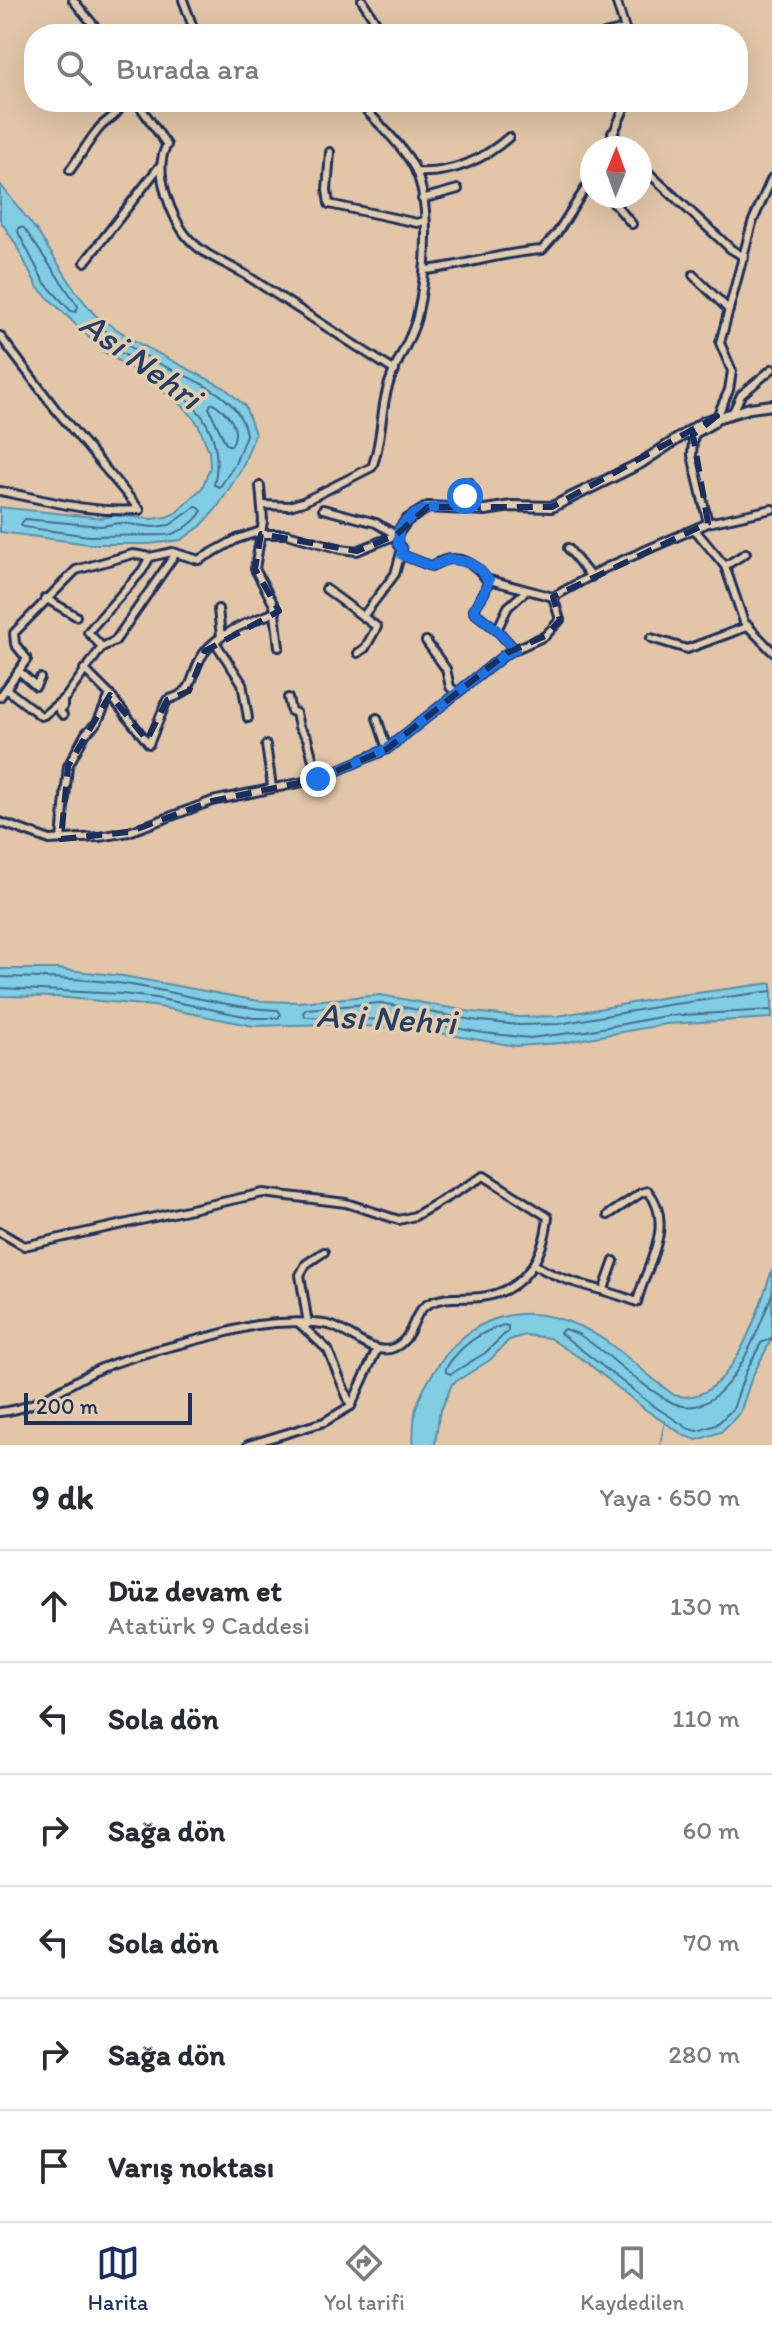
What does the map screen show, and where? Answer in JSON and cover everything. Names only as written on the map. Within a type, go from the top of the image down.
[{"type":"street","points":[[73,0],[93,24]]},
{"type":"street","points":[[183,0],[192,24]]},
{"type":"street","points":[[362,0],[377,24]]},
{"type":"street","points":[[616,0],[623,24]]},
{"type":"street","points":[[70,170],[98,129],[119,112]]},
{"type":"street","points":[[144,112],[167,145],[161,155],[160,167],[166,193],[187,238],[202,252],[242,272],[395,371]]},
{"type":"street","points":[[262,505],[289,506],[303,502],[372,467],[379,443],[387,387],[416,319],[425,270],[422,199],[416,172],[392,135],[369,112]]},
{"type":"street","points":[[611,136],[622,112]]},
{"type":"street","points":[[416,172],[439,173],[469,163],[494,150],[509,137]]},
{"type":"street","points":[[330,152],[329,204],[417,223],[424,221]]},
{"type":"street","points":[[85,262],[160,167]]},
{"type":"street","points":[[652,176],[731,249],[744,257]]},
{"type":"street","points":[[708,523],[692,455],[693,440],[695,434],[710,428],[732,379],[732,371],[720,343],[752,223],[772,178]]},
{"type":"street","points":[[422,199],[458,189]]},
{"type":"street","points":[[425,270],[515,251],[542,250],[580,198]]},
{"type":"street","points":[[618,208],[632,224]]},
{"type":"street","points":[[693,275],[729,310]]},
{"type":"street","points":[[0,336],[57,411],[140,510],[109,512],[71,508],[0,491]]},
{"type":"street","points":[[733,412],[741,395],[772,369]]},
{"type":"street","points":[[0,697],[27,657],[15,644],[12,635],[45,598],[76,570],[133,554],[150,557],[176,553],[199,560],[237,539],[261,532],[287,534],[357,551],[396,535],[402,525],[423,509],[439,506],[469,509],[552,507],[641,463],[686,431],[717,416],[772,405]]},
{"type":"street","points":[[469,482],[465,496],[469,509]]},
{"type":"street","points":[[260,486],[261,532],[255,569],[276,612],[279,647]]},
{"type":"street","points":[[323,509],[376,523],[396,535],[402,549],[395,574],[364,615]]},
{"type":"street","points":[[402,555],[431,566],[450,559],[470,563],[489,580],[553,597],[605,568],[708,523],[772,509]]},
{"type":"street","points":[[695,530],[725,566],[744,622],[772,651]]},
{"type":"street","points":[[568,548],[591,577]]},
{"type":"street","points":[[6,689],[41,716],[64,698],[102,647],[115,641],[176,553]]},
{"type":"street","points":[[725,566],[746,553]]},
{"type":"street","points":[[102,647],[88,632],[142,571],[150,557]]},
{"type":"street","points":[[489,580],[474,612],[497,630],[515,650]]},
{"type":"street","points":[[326,589],[342,603],[364,615],[377,628],[365,648],[358,653]]},
{"type":"street","points":[[497,630],[508,607],[526,591]]},
{"type":"street","points":[[0,822],[50,840],[99,837],[129,832],[212,801],[318,779],[387,749],[507,653],[545,636],[560,620],[553,597]]},
{"type":"street","points":[[45,598],[76,616]]},
{"type":"street","points":[[218,609],[218,640],[242,683],[248,718]]},
{"type":"street","points":[[84,669],[110,695],[149,744],[167,700],[187,692],[205,651],[248,622],[276,612]]},
{"type":"street","points":[[651,638],[687,649],[749,626]]},
{"type":"street","points":[[426,641],[446,669],[450,687],[456,692]]},
{"type":"street","points":[[19,671],[36,686],[40,678]]},
{"type":"street","points":[[61,839],[68,766],[86,733],[97,723],[110,695]]},
{"type":"street","points":[[64,698],[75,704]]},
{"type":"street","points":[[63,715],[59,710],[63,707],[64,698]]},
{"type":"street","points":[[288,698],[291,711],[296,713],[299,727],[307,738],[318,779]]},
{"type":"street","points":[[377,718],[387,749]]},
{"type":"street","points":[[266,745],[272,787]]},
{"type":"street","points":[[128,822],[129,832]]},
{"type":"street","points":[[0,1232],[24,1246],[263,1193],[346,1203],[399,1220],[415,1216],[484,1176],[548,1217],[544,1241],[535,1265],[518,1284],[479,1298],[442,1299],[429,1303],[418,1314],[404,1340],[392,1348],[377,1349],[339,1328],[304,1324],[258,1325],[132,1356],[96,1370],[50,1395],[9,1412],[0,1412]]},
{"type":"street","points":[[535,1265],[553,1276],[604,1289],[637,1302],[661,1229],[658,1203],[648,1191],[608,1215]]},
{"type":"street","points":[[324,1252],[306,1264],[300,1275],[304,1324],[328,1350],[351,1406]]},
{"type":"street","points":[[604,1289],[614,1261]]},
{"type":"street","points":[[248,1445],[324,1422],[351,1406],[377,1349]]},
{"type":"highlighted area","points":[[717,416],[693,435],[708,523],[553,597],[560,620],[545,636],[507,653],[387,749],[318,779],[212,801],[129,832],[61,839],[68,766],[110,695],[147,740],[167,700],[189,691],[205,651],[279,611],[255,569],[261,534],[357,551],[396,535],[428,507],[552,507]]},
{"type":"water","name":"Asi Nehri","points":[[0,184],[95,315],[138,343],[225,388],[245,406],[255,434],[242,468],[217,508],[201,526],[181,540],[149,544],[88,544],[0,532],[0,507],[102,518],[117,515],[152,519],[166,517],[176,513],[202,488],[210,467],[209,451],[198,424],[187,410],[145,377],[104,352],[38,288],[0,220]]},
{"type":"water","name":"Asi Nehri","points":[[0,969],[58,969],[123,976],[259,1001],[299,1002],[381,995],[472,1012],[519,1017],[558,1016],[772,983],[772,1018],[666,1024],[561,1043],[516,1046],[414,1029],[331,1024],[254,1026],[154,1006],[56,997],[0,996]]},
{"type":"water","points":[[772,1270],[772,1338],[752,1377],[740,1413],[721,1432],[697,1440],[685,1436],[549,1338],[525,1335],[509,1340],[490,1360],[452,1384],[439,1415],[435,1445],[413,1445],[418,1403],[449,1352],[480,1325],[517,1314],[558,1318],[592,1332],[674,1395],[694,1396],[711,1388],[739,1354]]},
{"type":"waterway","points":[[660,1445],[665,1421]]},
{"type":"route","points":[[318,779],[387,749],[456,692],[515,650],[497,630],[474,612],[489,580],[479,569],[454,559],[431,566],[402,555],[398,544],[396,535],[399,529],[415,514],[423,509],[444,506],[469,509],[465,496]]}]
